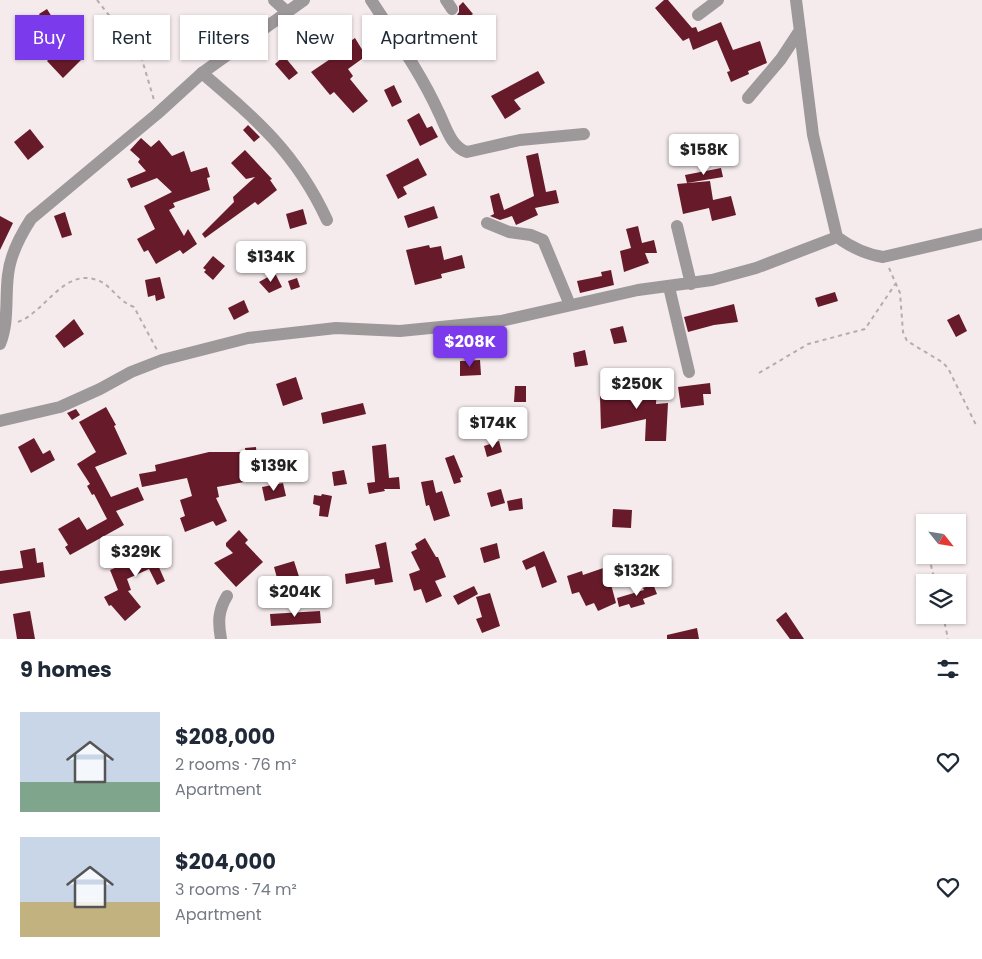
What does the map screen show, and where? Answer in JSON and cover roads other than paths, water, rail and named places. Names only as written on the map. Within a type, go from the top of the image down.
[{"type":"street","points":[[274,0],[286,11]]},
{"type":"street","points":[[0,344],[6,324],[8,274],[20,236],[31,219],[157,114],[202,73],[286,11],[304,0]]},
{"type":"street","points":[[371,0],[430,93],[451,138],[460,150],[467,152],[520,140],[584,134]]},
{"type":"street","points":[[698,15],[718,0]]},
{"type":"street","points":[[796,0],[813,135],[837,237],[849,246],[868,255],[884,257],[982,234]]},
{"type":"street","points":[[748,98],[781,59],[800,30]]},
{"type":"street","points":[[202,73],[253,116],[288,154],[305,177],[327,220]]},
{"type":"street","points":[[487,224],[509,232],[531,235],[543,240],[570,305]]},
{"type":"street","points":[[677,226],[691,284]]},
{"type":"street","points":[[0,420],[60,407],[132,372],[162,360],[248,338],[290,331],[336,328],[400,330],[446,327],[501,320],[638,290],[691,284],[756,268],[837,237]]},
{"type":"street","points":[[669,287],[689,372]]},
{"type":"street","points":[[221,639],[218,621],[220,608],[227,596]]}]
